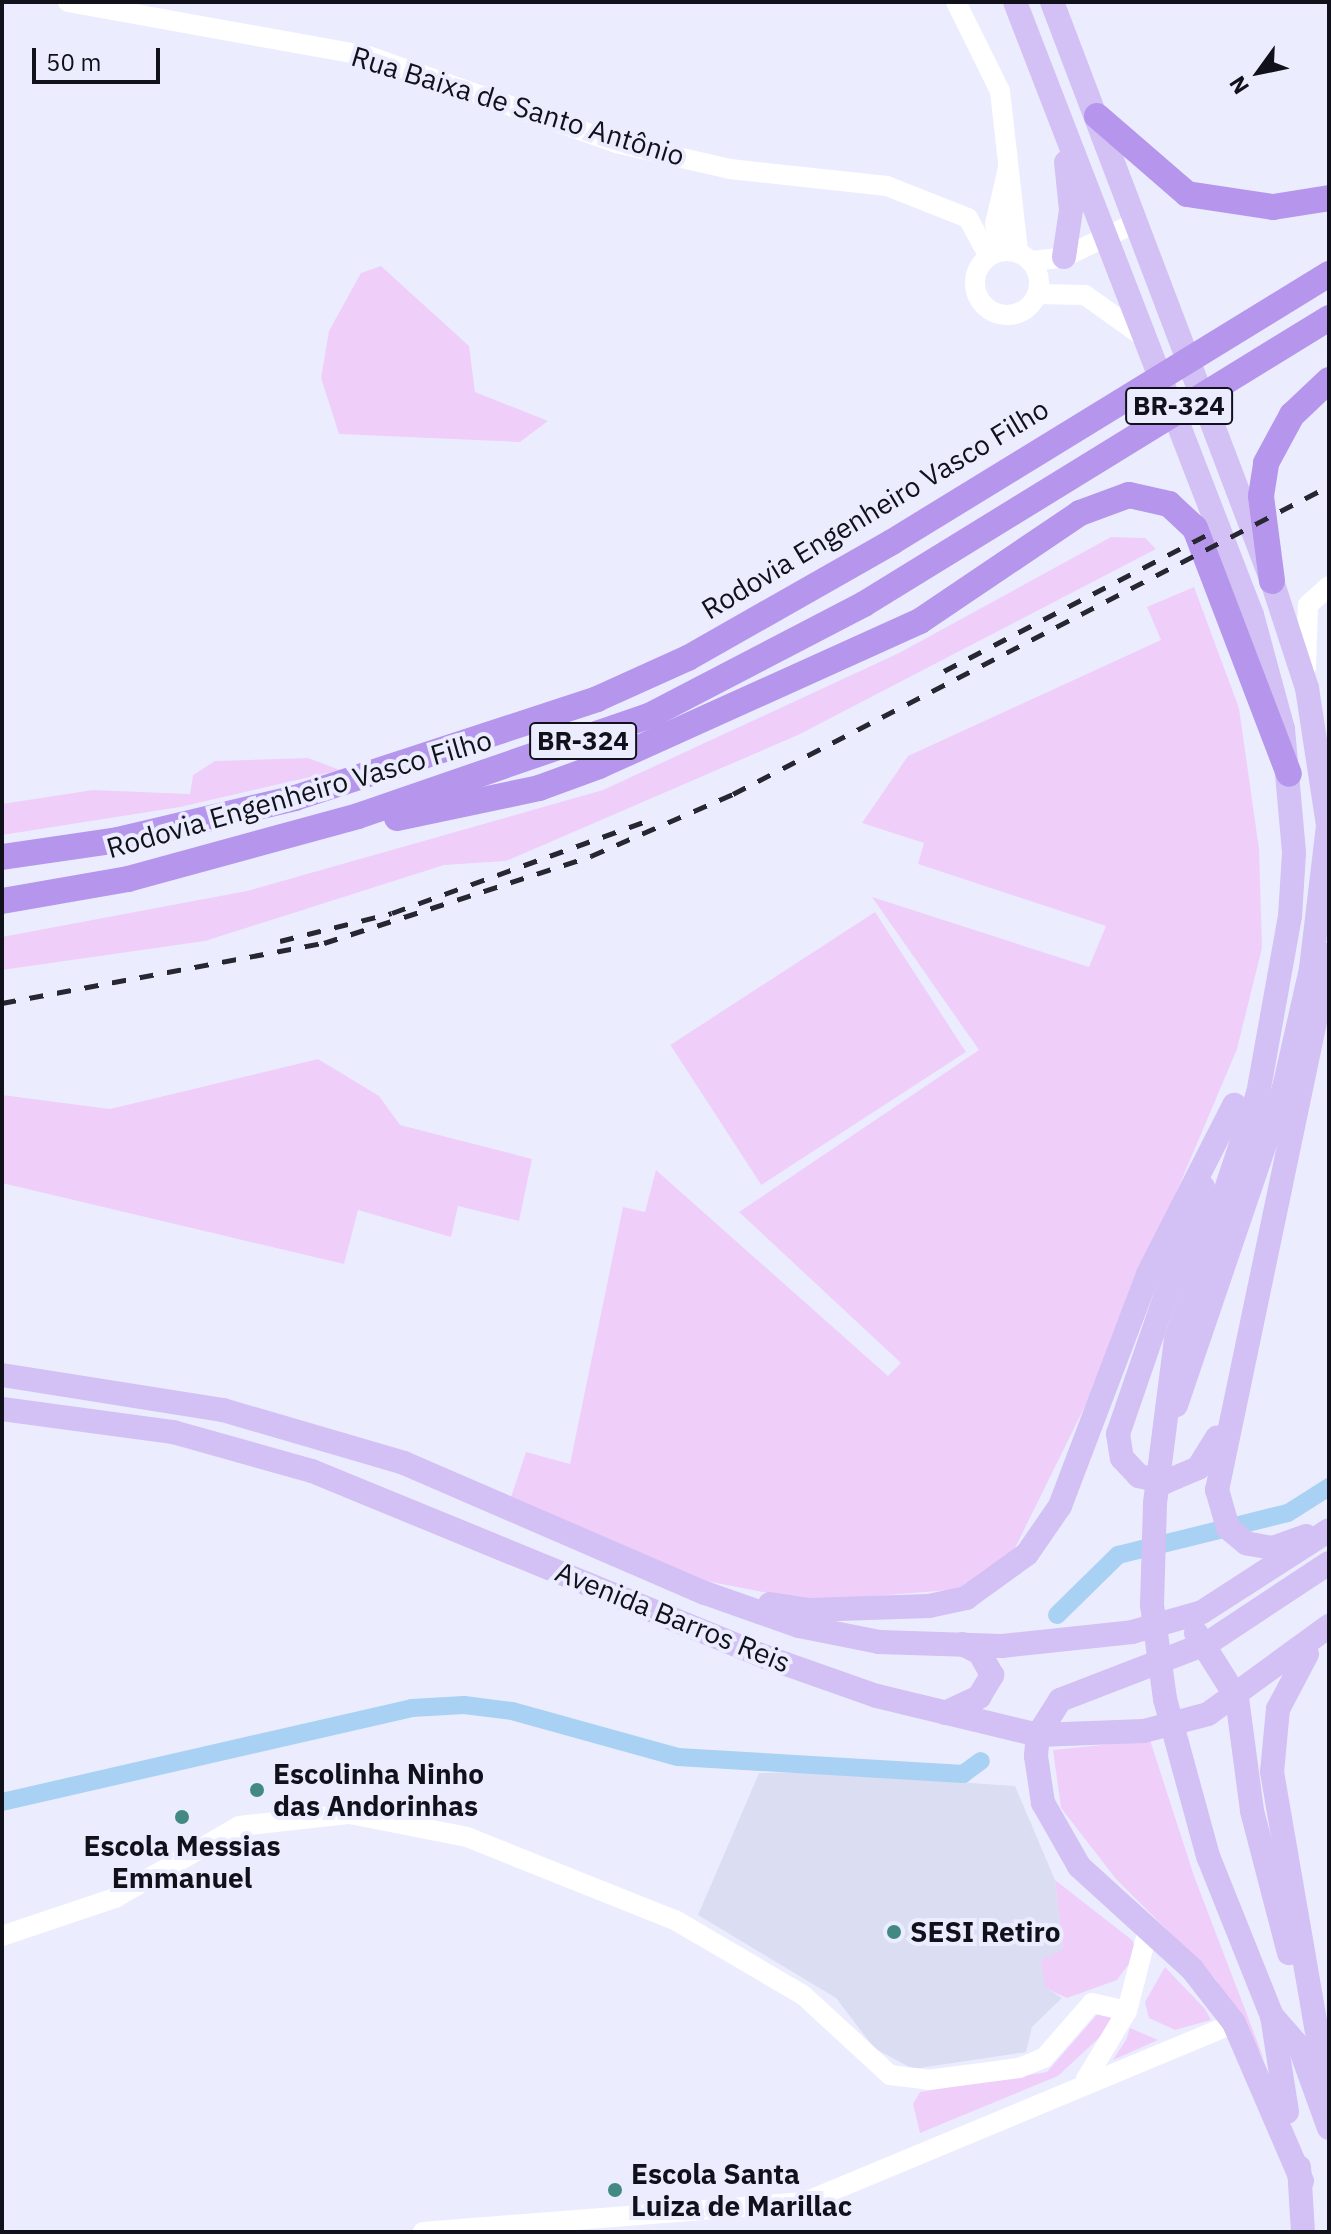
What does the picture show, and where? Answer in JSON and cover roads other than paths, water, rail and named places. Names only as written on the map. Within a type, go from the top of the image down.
[{"type":"highway","points":[[1097,116],[1187,194],[1273,207],[1329,198]]},
{"type":"highway","name":"Rodovia Engenheiro Vasco Filho","points":[[2,857],[118,840],[295,798],[597,699],[783,606],[1228,329],[1329,274]]},
{"type":"highway","name":"Rodovia Engenheiro Vasco Filho","points":[[2,901],[128,879],[358,816],[649,716],[864,604],[1109,449],[1329,318]]},
{"type":"highway","points":[[1272,581],[1261,496],[1266,463],[1292,415],[1329,380]]},
{"type":"highway","points":[[358,816],[398,818],[476,804],[599,766],[920,621],[1080,513],[1129,495],[1169,504],[1195,528],[1289,774]]},
{"type":"main road","points":[[1015,2],[1101,234],[1145,338],[1252,615],[1274,684],[1289,774],[1290,916],[1272,1023],[1258,1093],[1176,1339],[1161,1445],[1151,1557],[1155,1632],[1165,1699],[1208,1856],[1272,2016],[1302,2181],[1303,2232]]},
{"type":"main road","points":[[1052,2],[1272,581],[1307,688],[1329,842]]},
{"type":"main road","points":[[1062,123],[1071,210],[1064,257]]},
{"type":"main road","points":[[1161,1445],[1197,1356],[1284,1088],[1311,969],[1328,826]]},
{"type":"main road","points":[[1329,955],[1229,1405],[1217,1490],[1234,1534],[1273,1548],[1329,1524]]},
{"type":"main road","points":[[705,1593],[808,1610],[929,1606],[966,1598],[1027,1554],[1060,1506],[1148,1274],[1272,1023]]},
{"type":"main road","points":[[1229,1405],[1211,1453],[1181,1478],[1139,1476],[1122,1458],[1120,1413],[1234,1105]]},
{"type":"main road","name":"Avenida Barros Reis","points":[[2,1375],[223,1410],[404,1463],[705,1593],[836,1635],[962,1644],[1132,1632],[1202,1612],[1329,1530]]},
{"type":"main road","name":"Avenida Barros Reis","points":[[2,1409],[173,1432],[312,1471],[766,1657],[945,1713],[1038,1735],[1144,1731],[1237,1698],[1329,1627]]},
{"type":"main road","points":[[1302,2181],[1234,2023],[1192,1969],[1104,1894],[1055,1832],[1035,1777],[1038,1735],[1047,1714],[1075,1691],[1208,1643],[1329,1563]]},
{"type":"main road","points":[[1329,1627],[1292,1672],[1271,1745],[1329,2104]]},
{"type":"main road","points":[[1132,1632],[1186,1631],[1208,1643],[1237,1698],[1252,1811],[1315,2023]]},
{"type":"main road","points":[[945,1713],[979,1697],[992,1675],[980,1653],[962,1644]]},
{"type":"main road","points":[[1272,2016],[1300,2048],[1329,2128]]},
{"type":"street","name":"Rua Baixa de Santo Antônio","points":[[68,2],[368,56],[616,143],[730,169],[887,186],[968,218],[1009,255]]},
{"type":"street","points":[[956,2],[1000,91],[1008,168],[995,224],[1009,255],[1038,294]]},
{"type":"street","points":[[1137,222],[1101,234],[1064,257],[1009,255],[976,274],[984,306],[1015,315],[1038,294],[1085,295],[1145,338]]},
{"type":"street","points":[[1307,688],[1308,605],[1329,586]]},
{"type":"street","points":[[2,1936],[115,1898],[239,1826],[350,1814],[467,1837],[675,1920],[803,1995],[890,2075],[928,2080],[1019,2068],[1044,2058],[1092,2003],[1127,2011]]},
{"type":"street","points":[[1080,2085],[1127,2011],[1148,1930]]},
{"type":"street","points":[[423,2232],[805,2202],[1234,2023]]},
{"type":"waterway","points":[[1057,1615],[1118,1555],[1288,1513],[1329,1487]]},
{"type":"waterway","points":[[2,1802],[412,1708],[464,1705],[512,1711],[678,1757],[963,1774],[981,1761]]},
{"type":"railway","points":[[2,1003],[324,943],[591,856],[733,794],[1329,486]]},
{"type":"railway","points":[[944,671],[1214,531]]},
{"type":"railway","points":[[280,941],[392,913],[652,819]]},
{"type":"place","name":"Escolinha Ninho das Andorinhas","points":[[257,1790]]},
{"type":"place","name":"Escola Messias Emmanuel","points":[[182,1817]]},
{"type":"place","name":"SESI Retiro","points":[[894,1932]]},
{"type":"place","name":"Escola Santa Luiza de Marillac","points":[[615,2190]]}]
